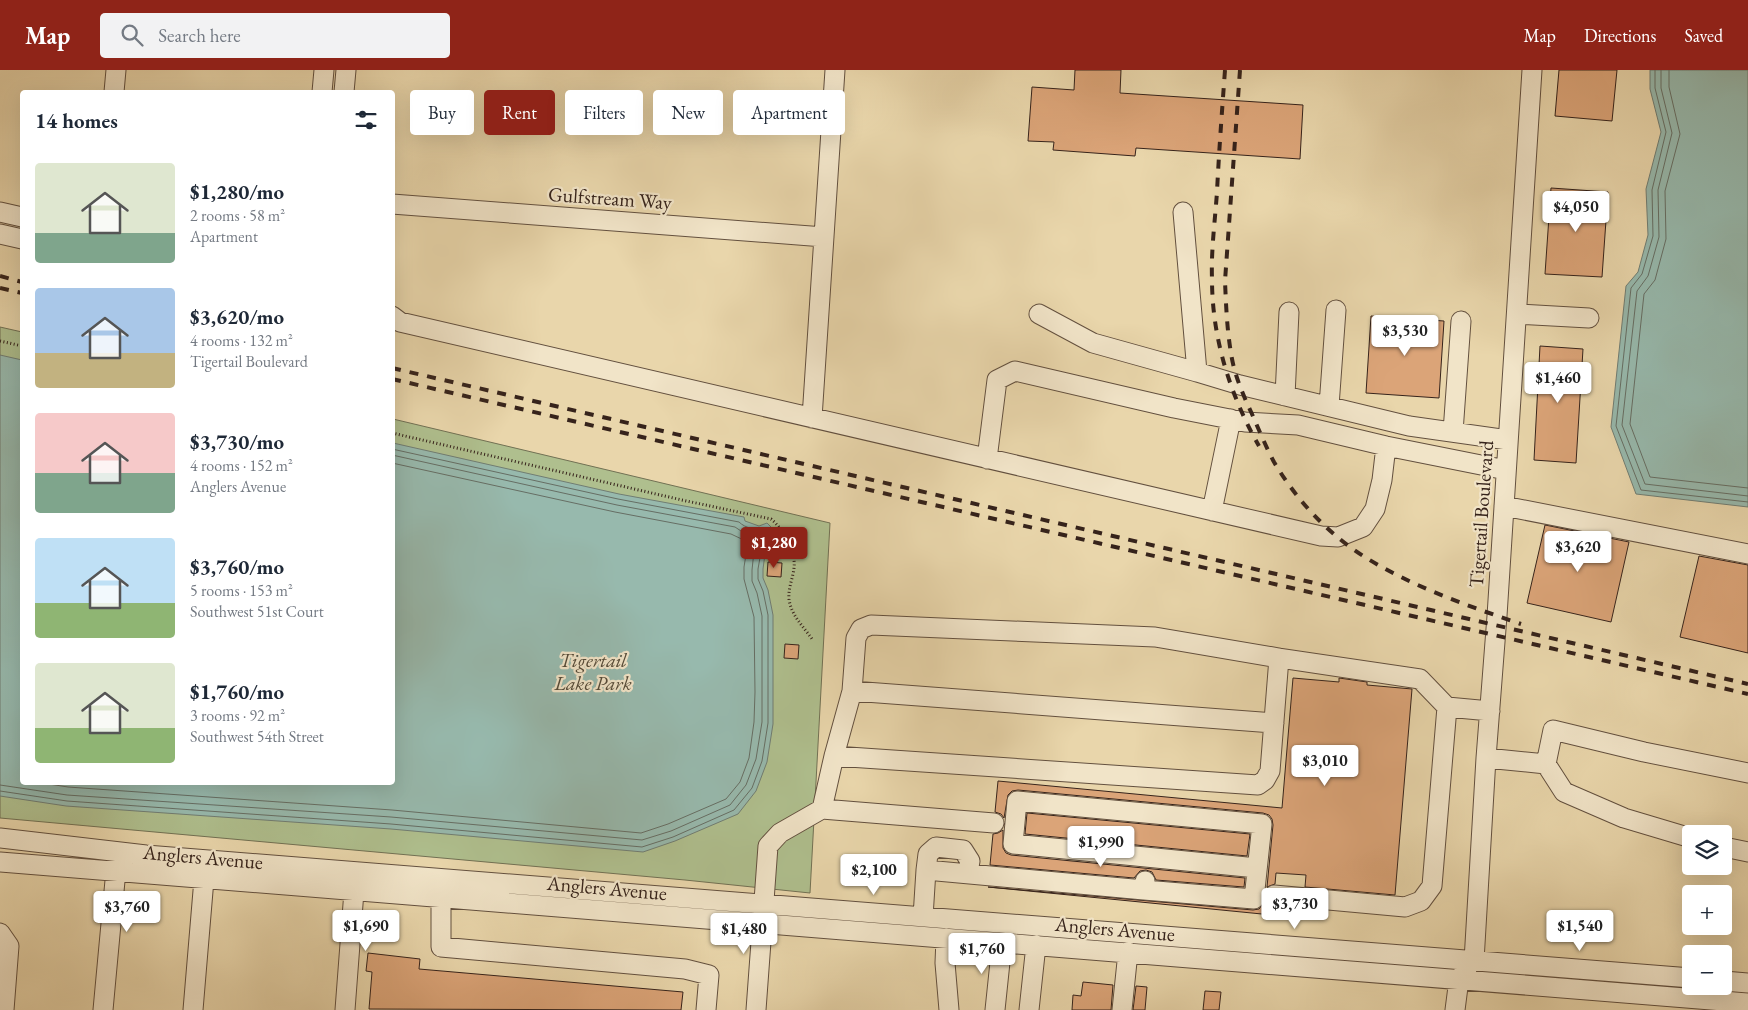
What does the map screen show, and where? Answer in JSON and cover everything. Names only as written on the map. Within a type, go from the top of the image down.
[{"type":"street","points":[[114,90],[116,70]]},
{"type":"street","points":[[322,90],[324,70]]},
{"type":"street","points":[[344,90],[346,70]]},
{"type":"street","points":[[812,418],[835,70]]},
{"type":"street","name":"Tigertail Boulevard","points":[[1474,961],[1532,70]]},
{"type":"street","name":"Gulfstream Way","points":[[395,204],[824,237]]},
{"type":"street","points":[[0,212],[20,217]]},
{"type":"street","points":[[1183,212],[1197,372]]},
{"type":"street","points":[[0,234],[20,239]]},
{"type":"street","points":[[1329,406],[1336,310]]},
{"type":"street","points":[[1285,396],[1289,312]]},
{"type":"street","points":[[1039,314],[1094,343],[1240,385],[1409,426],[1508,440]]},
{"type":"street","points":[[1516,314],[1589,318]]},
{"type":"street","points":[[395,318],[400,322],[1321,536],[1338,537],[1362,527],[1375,509],[1382,480],[1386,446]]},
{"type":"street","points":[[1453,432],[1461,321]]},
{"type":"street","points":[[987,459],[997,380],[1015,371],[1174,408],[1245,422],[1298,425],[1386,446],[1506,470]]},
{"type":"street","points":[[1212,511],[1231,419]]},
{"type":"street","points":[[1504,506],[1748,554]]},
{"type":"street","points":[[822,809],[834,756],[852,692],[856,638],[861,629],[871,626],[1155,637],[1420,679],[1447,707],[1490,711]]},
{"type":"street","points":[[834,756],[1258,785],[1265,780],[1270,771],[1279,658]]},
{"type":"street","points":[[852,692],[1274,723]]},
{"type":"street","points":[[1274,895],[1405,907],[1421,901],[1432,886],[1447,707]]},
{"type":"street","points":[[1682,835],[1624,818],[1564,792],[1546,764],[1553,730],[1644,752],[1748,773]]},
{"type":"street","points":[[1486,758],[1546,764]]},
{"type":"street","points":[[922,917],[926,870],[1144,885],[1254,900],[1262,824],[1017,801],[1013,844],[1257,868]]},
{"type":"street","points":[[756,1010],[768,846],[780,833],[822,809],[994,823]]},
{"type":"street","name":"Anglers Avenue","points":[[0,838],[117,852],[1682,977]]},
{"type":"street","points":[[1732,849],[1748,852]]},
{"type":"street","points":[[103,1010],[117,852]]},
{"type":"street","name":"Anglers Avenue","points":[[0,862],[1459,979],[1639,1002],[1748,1003]]},
{"type":"street","points":[[193,1010],[204,879]]},
{"type":"street","points":[[345,1010],[354,891]]},
{"type":"street","points":[[441,897],[441,947],[685,969],[709,974],[706,1010]]},
{"type":"street","points":[[0,933],[9,946],[4,1010]]},
{"type":"street","points":[[946,938],[949,1010]]},
{"type":"street","points":[[995,1010],[1002,943]]},
{"type":"street","points":[[1029,1010],[1036,945]]},
{"type":"street","points":[[1122,1010],[1128,952]]},
{"type":"street","points":[[1455,1010],[1459,979],[1474,961]]},
{"type":"street","points":[[1732,982],[1748,983]]},
{"type":"path","points":[[0,341],[20,346]]},
{"type":"path","points":[[395,434],[771,519],[781,529],[791,548],[794,564],[789,591],[790,606],[797,620],[812,639]]},
{"type":"green space","name":"Tigertail Lake Park","points":[[0,327],[20,332],[20,785],[395,785],[395,419],[830,523],[810,893],[0,818]]},
{"type":"water","points":[[1650,70],[1748,70],[1748,507],[1636,494],[1611,427],[1626,286],[1638,272],[1648,235],[1646,189],[1661,132],[1650,89]]},
{"type":"water","name":"Tigertail Lake Park","points":[[0,355],[20,360],[20,785],[395,785],[395,443],[619,494],[744,517],[745,521],[759,526],[767,523],[776,532],[765,554],[763,569],[763,578],[768,590],[773,615],[773,724],[767,762],[756,791],[738,814],[675,841],[643,852],[391,829],[66,806],[0,796]]},
{"type":"building","points":[[1075,70],[1121,70],[1120,93],[1303,105],[1300,159],[1136,148],[1135,156],[1053,150],[1054,142],[1028,141],[1032,87],[1074,90]]},
{"type":"building","points":[[1559,70],[1617,70],[1612,121],[1555,116]]},
{"type":"building","points":[[1551,188],[1608,192],[1602,277],[1545,274]]},
{"type":"building","points":[[1371,316],[1444,321],[1439,398],[1366,393]]},
{"type":"building","points":[[1540,346],[1583,349],[1576,463],[1534,460]]},
{"type":"building","points":[[1545,525],[1629,542],[1611,622],[1527,603]]},
{"type":"building","points":[[1699,556],[1748,565],[1748,653],[1680,637]]},
{"type":"building","points":[[768,562],[782,563],[781,577],[767,576]]},
{"type":"building","points":[[785,644],[799,645],[798,659],[784,658]]},
{"type":"building","points":[[1293,678],[1339,682],[1339,678],[1367,682],[1367,685],[1412,689],[1395,895],[1305,887],[1306,875],[1276,873],[1275,884],[1267,887],[1273,825],[1269,815],[1263,813],[1018,790],[1012,791],[1008,795],[1004,818],[1001,814],[995,812],[998,781],[1282,808]]},
{"type":"building","points":[[1027,813],[1250,834],[1247,856],[1025,834]]},
{"type":"building","points":[[1003,830],[1003,848],[1006,853],[1011,855],[1245,878],[1244,887],[1156,880],[1152,872],[1146,870],[1140,871],[1134,878],[990,865],[993,834]]},
{"type":"building","points":[[988,887],[1253,910],[1259,909],[1265,901],[1273,906],[1272,915]]},
{"type":"building","points":[[368,953],[420,959],[419,969],[683,992],[681,1010],[369,1009],[372,972],[366,971]]},
{"type":"building","points":[[1083,982],[1113,985],[1111,1010],[1072,1010],[1073,995],[1081,996]]},
{"type":"building","points":[[1136,986],[1147,987],[1145,1010],[1133,1010]]},
{"type":"building","points":[[1205,991],[1221,992],[1219,1010],[1203,1010]]},
{"type":"railway","points":[[1225,70],[1213,246],[1213,301],[1219,344],[1231,386],[1239,407],[1259,446]]},
{"type":"railway","points":[[1240,70],[1225,281],[1227,317],[1232,361],[1237,377],[1274,462],[1304,504],[1354,550],[1424,588],[1521,624]]},
{"type":"railway","points":[[0,276],[20,281]]},
{"type":"railway","points":[[0,288],[20,293]]},
{"type":"railway","points":[[395,369],[1748,684]]},
{"type":"railway","points":[[395,380],[1748,694]]}]
